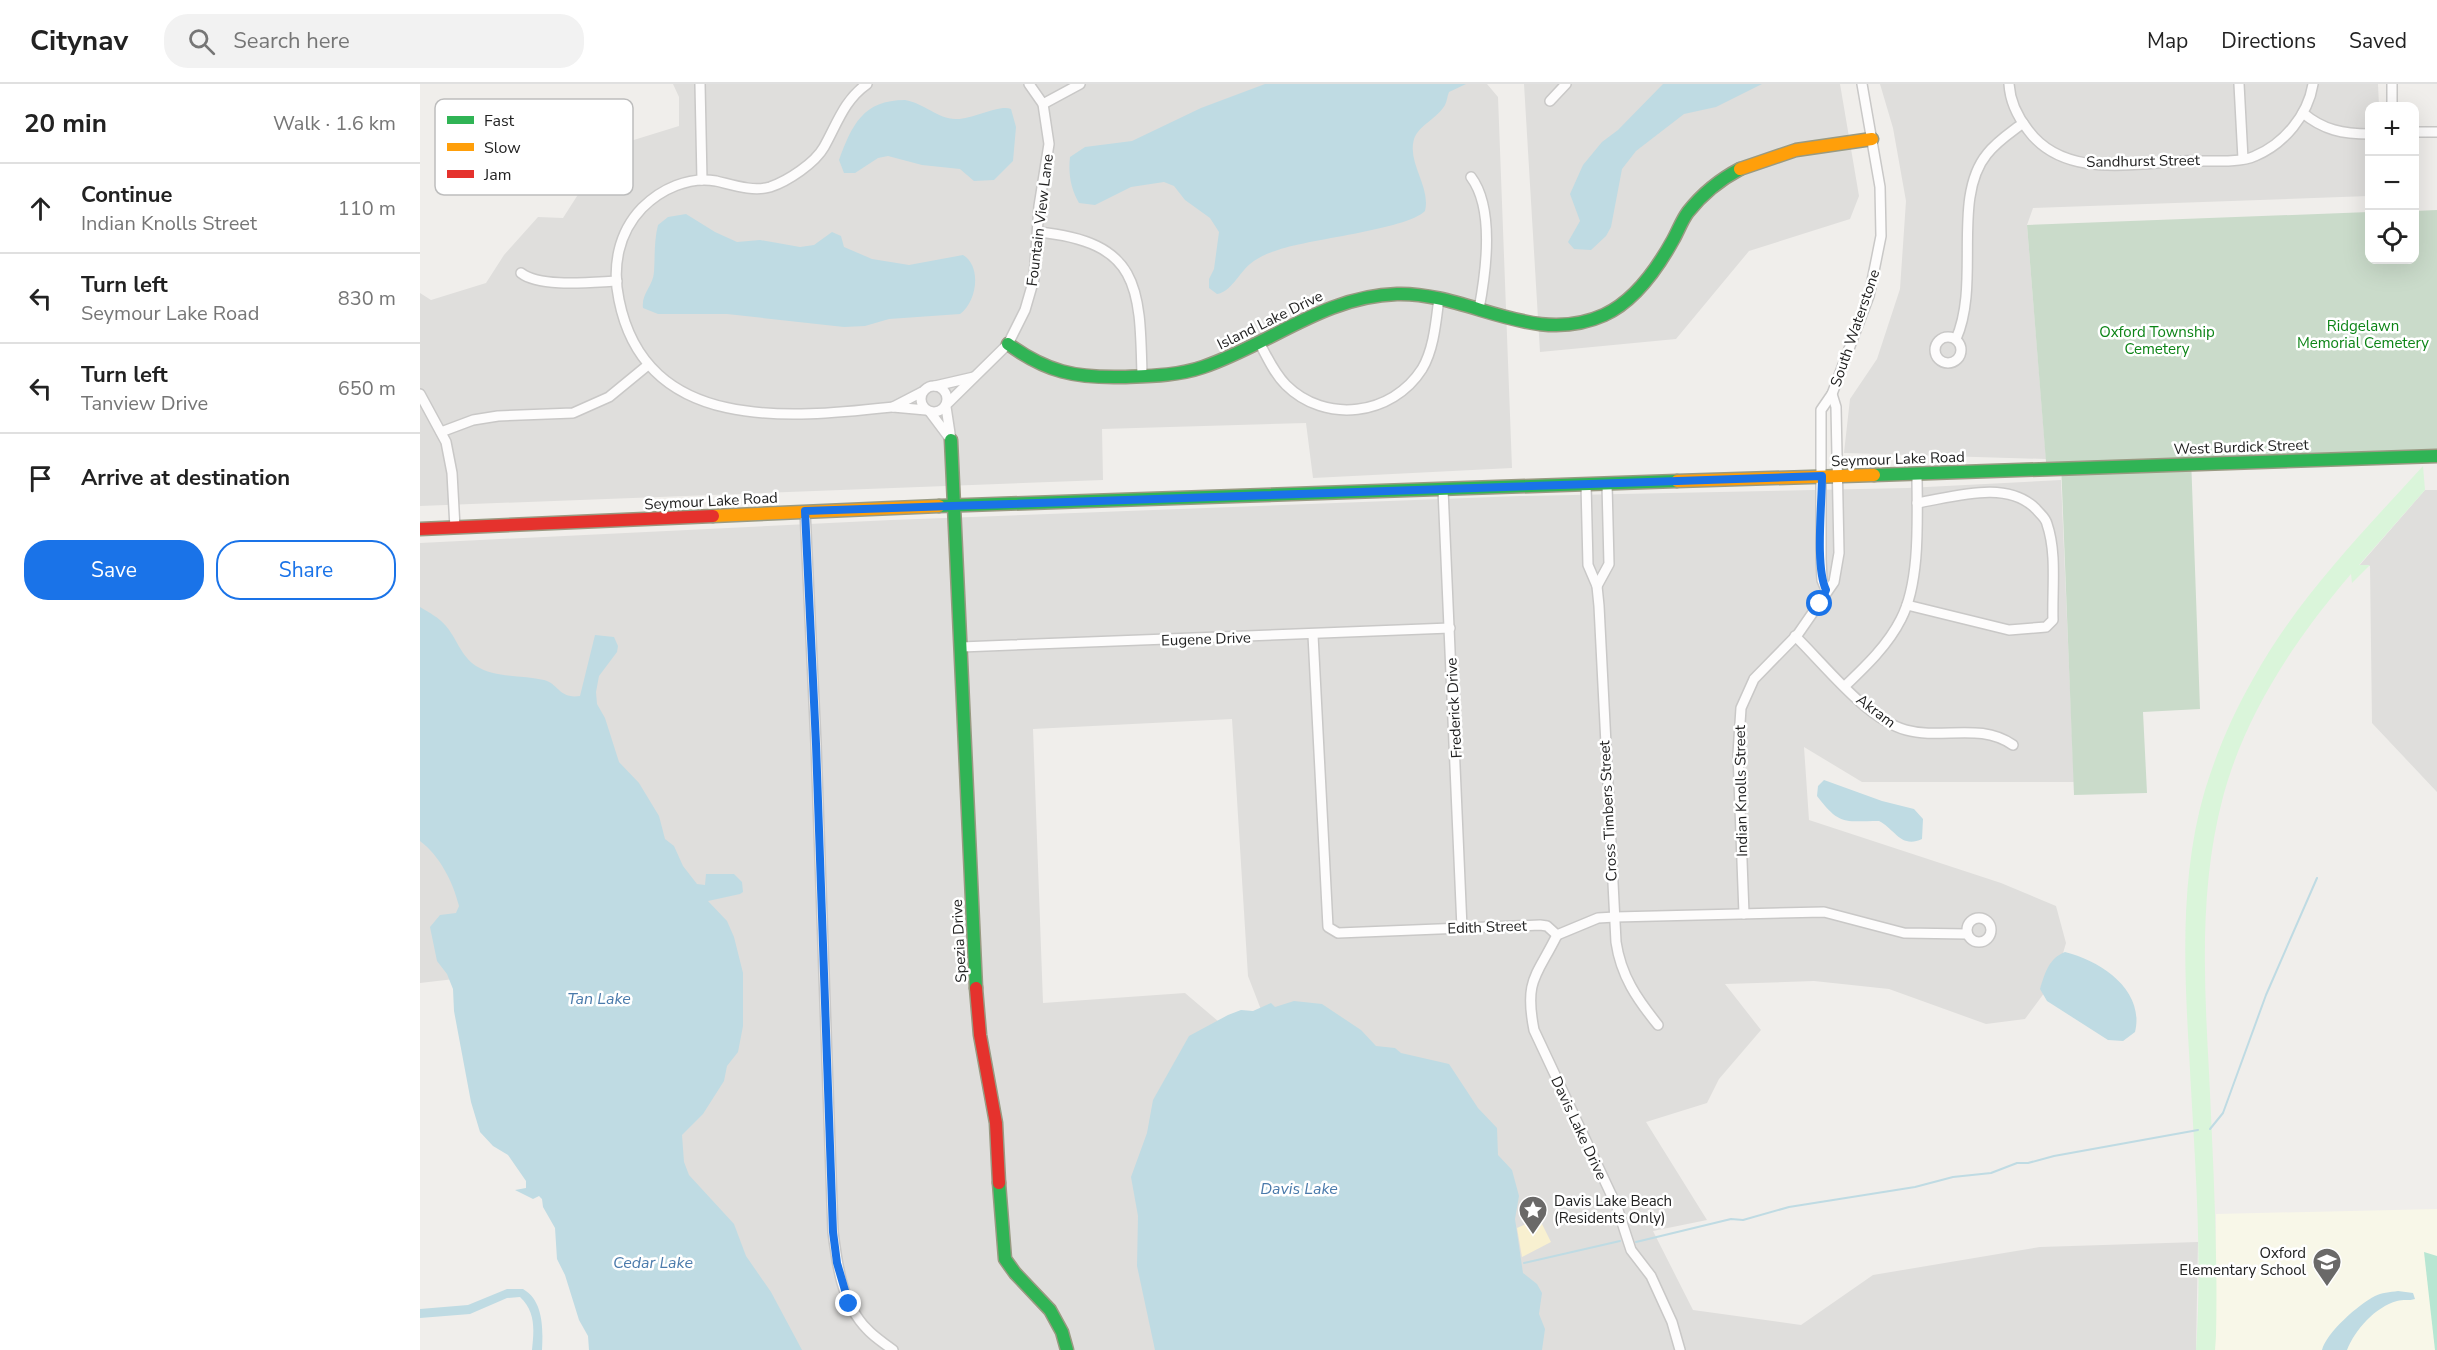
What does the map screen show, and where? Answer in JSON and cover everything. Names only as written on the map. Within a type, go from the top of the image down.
[{"type":"street","points":[[700,84],[702,180]]},
{"type":"street","points":[[867,84],[844,108],[823,150],[783,180],[769,187],[751,188],[702,180],[671,187],[644,207],[630,222],[618,248],[617,281],[625,325],[648,365],[685,394],[734,411],[762,414],[809,413],[893,407],[941,411],[947,405]]},
{"type":"street","name":"Fountain View Lane","points":[[947,405],[974,377],[987,368],[1008,344],[1025,310],[1032,288],[1041,187],[1049,144],[1043,104],[1029,84]]},
{"type":"street","points":[[1043,104],[1080,84]]},
{"type":"street","points":[[1550,101],[1566,84]]},
{"type":"street","name":"South Waterstone","points":[[1822,476],[1821,410],[1832,394],[1869,296],[1877,264],[1882,214],[1862,84]]},
{"type":"street","name":"Sandhurst Street","points":[[2009,84],[2010,95],[2022,123],[2034,140],[2056,156],[2086,164],[2253,158],[2280,141],[2303,113]]},
{"type":"street","points":[[2239,84],[2243,159]]},
{"type":"street","points":[[2313,84],[2303,113],[2326,128],[2348,134],[2365,134]]},
{"type":"street","points":[[2392,84],[2392,102]]},
{"type":"street","points":[[1956,339],[1962,326],[1968,292],[1969,211],[1975,175],[1987,154],[2022,123]]},
{"type":"street","points":[[2419,132],[2437,132]]},
{"type":"street","name":"Island Lake Drive","points":[[1008,344],[1030,362],[1062,375],[1142,376],[1200,368],[1259,342],[1311,315],[1350,300],[1395,295],[1439,298],[1515,322],[1544,326],[1583,323],[1604,315],[1640,288],[1665,254],[1688,211],[1725,177],[1747,164],[1777,154],[1872,139]]},
{"type":"street","points":[[1471,177],[1481,190],[1484,205],[1486,267],[1479,309]]},
{"type":"street","points":[[1038,232],[1082,238],[1098,245],[1121,266],[1139,303],[1142,376]]},
{"type":"street","points":[[521,273],[527,278],[558,282],[617,281]]},
{"type":"street","points":[[1259,342],[1278,377],[1301,398],[1321,407],[1365,410],[1390,400],[1421,371],[1428,358],[1439,298]]},
{"type":"street","points":[[441,432],[473,420],[498,416],[573,413],[609,397],[648,365]]},
{"type":"street","name":"Fountain View Lane","points":[[935,386],[974,377]]},
{"type":"street","points":[[893,407],[935,386],[944,390],[951,440]]},
{"type":"street","points":[[922,392],[921,399],[928,411],[951,440]]},
{"type":"street","points":[[420,394],[441,432],[452,473],[455,528]]},
{"type":"street","name":"South Waterstone","points":[[1832,394],[1836,407],[1838,476]]},
{"type":"street","name":"Spezia Drive","points":[[951,440],[972,930],[980,1035],[996,1123],[1003,1253],[1008,1267],[1016,1277],[1055,1315],[1064,1335],[1067,1350]]},
{"type":"street","name":"West Burdick Street","points":[[2047,469],[2437,456]]},
{"type":"street","name":"Seymour Lake Road","points":[[420,529],[955,505],[2047,469]]},
{"type":"street","points":[[1845,686],[1890,637],[1907,605],[1912,579],[1917,473]]},
{"type":"street","points":[[1822,476],[1821,559],[1822,580],[1826,590]]},
{"type":"street","name":"Indian Knolls Street","points":[[1744,914],[1738,754],[1741,708],[1754,679],[1795,636],[1820,604],[1826,590],[1834,582],[1839,553],[1838,476]]},
{"type":"street","name":"Cross Timbers Street","points":[[1586,484],[1588,564],[1597,586],[1619,961],[1626,980],[1658,1025]]},
{"type":"street","name":"Cross Timbers Street","points":[[1597,586],[1609,564],[1607,484]]},
{"type":"street","name":"Frederick Drive","points":[[1443,489],[1462,928]]},
{"type":"street","points":[[1907,605],[2009,630],[2037,629],[2051,622],[2052,549],[2047,521],[2033,506],[2019,495],[1987,493],[1917,503]]},
{"type":"street","points":[[805,511],[816,744],[833,1232],[837,1263],[849,1304],[866,1329],[893,1350]]},
{"type":"street","name":"Eugene Drive","points":[[961,647],[1450,628]]},
{"type":"street","name":"Edith Street","points":[[1313,635],[1328,927],[1338,933],[1540,925],[1547,926],[1557,935]]},
{"type":"street","name":"Akram","points":[[1795,636],[1845,686],[1890,725],[1908,731],[1989,734],[2003,738],[2013,745]]},
{"type":"street","points":[[1557,935],[1598,918],[1824,912],[1839,914],[1904,933],[1967,934]]},
{"type":"street","name":"Davis Lake Drive","points":[[1557,935],[1533,975],[1530,997],[1534,1030],[1617,1208],[1631,1250],[1651,1276],[1672,1322],[1680,1350]]},
{"type":"shaded area","points":[[673,84],[1487,84],[1498,97],[1512,468],[1313,478],[1306,423],[1102,429],[1103,480],[420,506],[420,293],[431,300],[486,283],[504,255],[538,217],[563,218],[578,195],[633,195],[633,140],[679,126],[679,97]]},
{"type":"shaded area","points":[[1524,84],[1840,84],[1859,196],[1850,219],[1749,251],[1676,339],[1540,352]]},
{"type":"shaded area","points":[[1880,84],[2378,84],[2379,102],[2365,102],[2365,196],[2033,208],[2027,225],[2046,459],[1844,453],[1850,399],[1877,359],[1900,289],[1906,201],[1893,128]]},
{"type":"shaded area","points":[[2061,480],[2074,782],[1862,782],[1804,747],[1809,820],[2001,883],[2056,906],[2066,943],[2056,977],[2025,1019],[1986,1024],[1889,989],[1814,981],[1725,984],[1761,1030],[1719,1079],[1707,1103],[1646,1122],[1707,1220],[1653,1231],[1693,1310],[1801,1325],[1873,1275],[2040,1247],[2198,1242],[2196,1350],[1478,1350],[1272,1038],[1248,976],[1232,719],[1033,729],[1043,1003],[1185,993],[1252,1050],[1302,1350],[713,1350],[420,641],[420,543],[891,520],[1520,496],[1907,488]]},
{"type":"shaded area","points":[[2425,490],[2437,490],[2437,792],[2372,723],[2370,566],[2359,566]]},
{"type":"shaded area","points":[[420,717],[526,904],[463,978],[420,983]]},
{"type":"shaded area","name":"Oxford Elementary School","points":[[2437,1209],[2437,1350],[2215,1350],[2216,1214]]},
{"type":"sand","name":"Davis Lake Beach (Residents Only)","points":[[1539,1218],[1551,1242],[1522,1257],[1517,1228]]},
{"type":"green space","name":"Oxford Township Cemetery","points":[[2437,210],[2437,449],[2191,457],[2200,709],[2143,712],[2147,793],[2074,795],[2061,462],[2046,462],[2027,225],[2365,212],[2365,264],[2419,264],[2419,211]]},
{"type":"green space","points":[[2423,466],[2425,490],[2359,565],[2370,565],[2352,583],[2351,574],[2311,624],[2275,678],[2245,736],[2223,797],[2210,865],[2205,934],[2216,1237],[2216,1336],[2215,1350],[2196,1350],[2198,1238],[2185,953],[2191,855],[2205,790],[2232,719],[2270,650],[2310,594]]},
{"type":"green space","points":[[2424,1252],[2437,1256],[2437,1350],[2435,1350]]},
{"type":"water","points":[[1265,84],[1466,84],[1449,92],[1442,110],[1416,134],[1414,139],[1414,157],[1425,193],[1425,211],[1398,224],[1268,253],[1246,268],[1227,290],[1217,294],[1209,288],[1209,279],[1214,269],[1219,232],[1210,218],[1185,200],[1174,186],[1164,182],[1131,187],[1095,205],[1079,203],[1071,181],[1070,157],[1085,147],[1132,141],[1201,108]]},
{"type":"water","points":[[1663,84],[1762,84],[1716,107],[1684,114],[1636,151],[1622,169],[1611,227],[1606,236],[1591,250],[1574,249],[1568,242],[1580,221],[1570,194],[1583,165],[1602,142],[1618,130]]},
{"type":"water","points":[[905,100],[950,119],[963,118],[1000,108],[1011,109],[1016,127],[1013,161],[994,180],[974,181],[960,169],[922,165],[888,156],[878,158],[855,173],[844,173],[839,160],[849,136],[861,117],[879,104]]},
{"type":"water","points":[[686,214],[715,232],[737,242],[760,240],[800,247],[814,245],[832,232],[841,236],[844,247],[872,259],[909,265],[963,255],[973,267],[975,284],[973,293],[966,308],[960,314],[889,319],[865,326],[844,327],[727,314],[658,314],[643,308],[643,303],[654,272],[658,225],[668,217]]},
{"type":"water","name":"Tan Lake","points":[[420,607],[446,626],[476,666],[492,673],[544,680],[563,693],[573,696],[580,696],[595,635],[614,637],[618,646],[617,652],[599,676],[596,692],[597,704],[605,718],[619,762],[639,783],[659,816],[665,839],[674,846],[683,866],[697,884],[705,885],[706,874],[734,874],[742,882],[743,892],[740,894],[708,901],[727,921],[734,937],[743,973],[743,1026],[738,1052],[727,1066],[724,1081],[703,1114],[682,1135],[684,1162],[689,1175],[734,1224],[746,1256],[771,1292],[802,1350],[589,1350],[588,1336],[579,1320],[565,1275],[557,1259],[555,1228],[543,1207],[542,1199],[539,1196],[533,1199],[515,1190],[526,1188],[526,1181],[508,1155],[493,1146],[480,1132],[471,1102],[454,1011],[453,989],[447,974],[437,961],[430,927],[440,915],[456,913],[459,906],[445,870],[434,854],[420,841]]},
{"type":"water","points":[[1824,780],[1882,801],[1914,809],[1923,819],[1922,839],[1909,842],[1903,840],[1879,821],[1850,821],[1837,817],[1817,796],[1818,786]]},
{"type":"water","points":[[2065,952],[2093,963],[2118,980],[2133,1003],[2136,1017],[2135,1032],[2123,1041],[2108,1040],[2047,1001],[2040,989],[2044,977],[2051,962]]},
{"type":"water","name":"Davis Lake","points":[[1294,1001],[1322,1004],[1361,1030],[1376,1046],[1395,1048],[1401,1053],[1449,1064],[1478,1108],[1497,1128],[1498,1155],[1512,1170],[1519,1196],[1515,1219],[1523,1273],[1537,1284],[1542,1293],[1539,1314],[1545,1329],[1542,1350],[1155,1350],[1137,1266],[1138,1216],[1131,1177],[1147,1133],[1153,1100],[1189,1036],[1241,1010],[1253,1011],[1271,1003],[1275,1007]]},
{"type":"water","points":[[507,1289],[523,1289],[535,1301],[541,1316],[542,1350],[532,1350],[531,1315],[520,1297],[507,1298],[470,1314],[420,1318],[420,1309],[468,1305]]},
{"type":"water","points":[[2398,1291],[2413,1293],[2415,1299],[2397,1301],[2381,1308],[2361,1327],[2347,1350],[2322,1350],[2336,1328],[2361,1305],[2377,1295]]},
{"type":"waterway","points":[[2210,1129],[2223,1113],[2266,995],[2317,878]]},
{"type":"waterway","points":[[1636,1242],[1731,1219],[1743,1220],[1789,1207],[1915,1187],[1953,1177],[1991,1173],[2017,1163],[2028,1163],[2054,1156],[2198,1130]]},
{"type":"waterway","points":[[1524,1263],[1620,1241]]},
{"type":"traffic: fast","points":[[1008,344],[1036,361],[1062,371],[1105,377],[1142,376],[1173,374],[1203,367],[1251,347],[1321,312],[1370,297],[1397,294],[1423,296],[1526,322],[1552,325],[1578,323],[1604,315],[1635,293],[1660,262],[1688,212],[1712,188],[1740,169]]},
{"type":"traffic: fast","points":[[951,440],[976,988]]},
{"type":"traffic: fast","points":[[1874,475],[2437,456]]},
{"type":"traffic: fast","points":[[939,506],[1677,481]]},
{"type":"traffic: fast","points":[[999,1183],[1005,1259],[1050,1310],[1062,1332],[1067,1350]]},
{"type":"traffic: slow","points":[[1740,169],[1796,150],[1872,139]]},
{"type":"traffic: slow","points":[[1677,481],[1874,475]]},
{"type":"traffic: slow","points":[[713,516],[939,506]]},
{"type":"traffic: jam","points":[[420,529],[713,516]]},
{"type":"traffic: jam","points":[[976,988],[980,1035],[996,1123],[999,1183]]},
{"type":"place","name":"Davis Lake Beach (Residents Only)","points":[[1533,1236]]},
{"type":"place","name":"Oxford Elementary School","points":[[2327,1288]]},
{"type":"route","points":[[849,1304],[837,1263],[833,1232],[816,744],[805,511],[1822,476],[1821,559],[1822,580],[1826,590],[1820,604]]},
{"type":"park label","name":"Ridgelawn Memorial Cemetery","points":[[2363,334]]},
{"type":"water label","name":"Cedar Lake","points":[[653,1263]]}]
